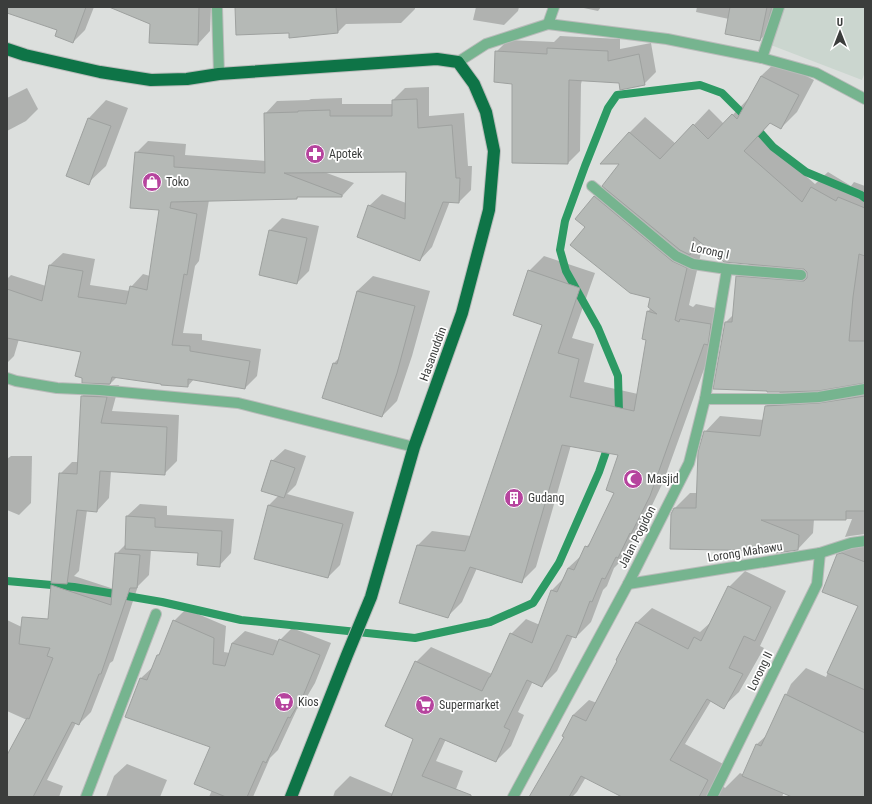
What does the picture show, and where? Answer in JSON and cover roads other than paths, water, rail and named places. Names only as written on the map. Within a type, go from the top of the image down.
[{"type":"highway","points":[[7,49],[25,55],[100,72],[151,80],[436,59],[458,62]]},
{"type":"highway","name":"Hasanuddin","points":[[291,797],[371,597],[414,447],[462,313],[489,210],[494,151],[486,112],[474,84],[458,62]]},
{"type":"street","points":[[217,7],[219,74]]},
{"type":"street","points":[[548,24],[554,7]]},
{"type":"street","points":[[762,58],[778,7]]},
{"type":"street","points":[[458,62],[486,44],[548,24],[668,39],[762,58],[816,73],[865,99]]},
{"type":"street","name":"Lorong I","points":[[592,186],[676,256],[693,264],[727,269],[801,275]]},
{"type":"street","name":"Jalan Pogidon","points":[[513,797],[628,584],[689,463],[705,399],[727,269]]},
{"type":"street","points":[[7,378],[57,388],[115,391],[238,403],[414,447]]},
{"type":"street","points":[[705,399],[780,399],[818,397],[865,389]]},
{"type":"street","name":"Lorong Mahawu","points":[[628,584],[820,553],[851,544],[865,542]]},
{"type":"street","name":"Lorong II","points":[[712,797],[817,584],[820,553]]},
{"type":"street","points":[[86,797],[156,614]]},
{"type":"waterway","points":[[617,418],[619,412],[618,376],[598,328],[566,271],[560,250],[565,221],[585,166],[608,108],[617,95],[700,85],[722,93],[773,147],[806,172],[865,198]]},
{"type":"waterway","points":[[7,581],[74,587],[162,602],[241,620],[415,638],[490,622],[533,603],[559,563],[599,472],[609,443]]},
{"type":"place","name":"Apotek","points":[[315,154]]},
{"type":"place","name":"Toko","points":[[152,182]]},
{"type":"place","name":"Masjid","points":[[633,479]]},
{"type":"place","name":"Gudang","points":[[514,498]]},
{"type":"place","name":"Kios","points":[[284,702]]},
{"type":"place","name":"Supermarket","points":[[425,705]]}]
